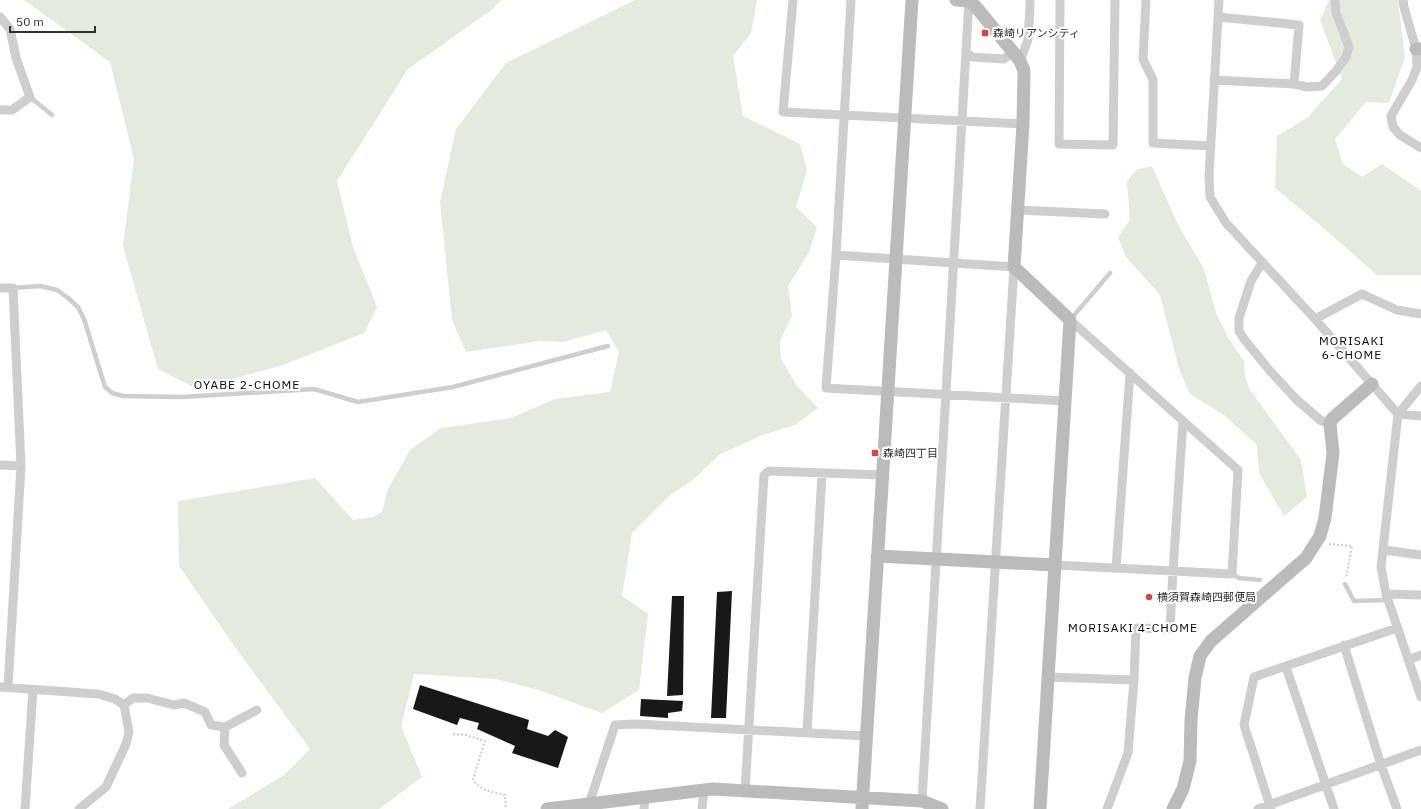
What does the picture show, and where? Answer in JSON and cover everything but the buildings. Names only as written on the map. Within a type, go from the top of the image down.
[{"type":"street","points":[[793,0],[783,112],[1023,124]]},
{"type":"street","points":[[851,0],[836,255],[826,388],[1065,401]]},
{"type":"street","points":[[862,803],[912,0]]},
{"type":"street","points":[[965,0],[976,7],[1017,56],[1024,70],[1023,124],[1018,210],[980,809]]},
{"type":"street","points":[[922,802],[966,53],[965,0]]},
{"type":"street","points":[[966,53],[973,57],[1004,58],[1017,56],[1028,40],[1030,0]]},
{"type":"street","points":[[1060,0],[1059,144],[1113,145],[1114,0]]},
{"type":"street","points":[[1146,0],[1143,59],[1153,80],[1153,143],[1211,146]]},
{"type":"street","points":[[1219,0],[1209,176],[1210,197],[1226,223],[1315,318],[1398,414],[1421,416]]},
{"type":"street","points":[[1214,80],[1294,84],[1306,87],[1322,86],[1336,71],[1346,57],[1349,47],[1336,13],[1335,0]]},
{"type":"street","points":[[1403,0],[1404,8],[1418,49],[1417,67],[1412,80],[1391,116],[1393,127],[1400,135],[1421,148]]},
{"type":"street","points":[[0,17],[10,29],[16,58],[30,97],[12,110],[0,110]]},
{"type":"street","points":[[1218,17],[1299,25],[1294,84]]},
{"type":"street","points":[[1018,210],[1105,214]]},
{"type":"street","points":[[836,255],[1014,267],[1070,320],[1238,470],[1232,574],[877,556]]},
{"type":"street","points":[[1262,263],[1251,281],[1239,318],[1239,331],[1270,371],[1296,399],[1320,420],[1330,424]]},
{"type":"street","points":[[0,288],[13,288],[21,466],[4,687],[98,694],[115,699],[124,705],[130,732],[106,787],[79,809]]},
{"type":"street","points":[[1315,318],[1362,294],[1397,310],[1421,314]]},
{"type":"street","points":[[1040,809],[1070,320]]},
{"type":"street","points":[[1116,568],[1130,373]]},
{"type":"street","points":[[1173,809],[1183,788],[1190,761],[1191,720],[1195,678],[1200,656],[1211,641],[1306,558],[1316,543],[1320,536],[1325,518],[1333,453],[1330,424],[1332,419],[1372,384]]},
{"type":"street","points":[[1421,386],[1398,414],[1381,567],[1387,597],[1421,697]]},
{"type":"street","points":[[1107,809],[1128,753],[1134,680],[1136,628],[1170,629],[1183,421]]},
{"type":"street","points":[[0,465],[21,466]]},
{"type":"street","points":[[745,791],[764,476],[769,471],[882,476]]},
{"type":"street","points":[[807,732],[822,474]]},
{"type":"street","points":[[1384,550],[1421,555]]},
{"type":"street","points":[[1387,597],[1421,595]]},
{"type":"street","points":[[1270,807],[1244,725],[1254,677],[1397,628]]},
{"type":"street","points":[[1344,645],[1396,809]]},
{"type":"street","points":[[1408,660],[1421,655]]},
{"type":"street","points":[[1286,667],[1334,809]]},
{"type":"street","points":[[1048,677],[1134,680]]},
{"type":"street","points":[[26,809],[33,689]]},
{"type":"street","points":[[124,705],[133,698],[147,698],[174,705],[184,703],[206,712],[212,725],[224,727],[257,710]]},
{"type":"street","points":[[589,806],[615,725],[635,724],[866,736]]},
{"type":"street","points":[[224,727],[224,745],[242,773]]},
{"type":"street","points":[[1258,809],[1270,807],[1421,750]]},
{"type":"street","points":[[547,809],[645,803],[704,790],[745,791],[862,803],[922,802],[942,809]]},
{"type":"street","points":[[702,809],[704,790]]},
{"type":"lane","points":[[30,97],[52,115]]},
{"type":"lane","points":[[1070,320],[1110,273]]},
{"type":"lane","points":[[13,288],[40,286],[57,290],[78,307],[84,319],[105,387],[112,394],[123,396],[182,398],[314,390],[358,402],[453,387],[608,346]]},
{"type":"lane","points":[[1232,574],[1239,578],[1260,580]]},
{"type":"lane","points":[[1344,584],[1354,601],[1387,597]]},
{"type":"path","points":[[1316,543],[1352,546],[1348,572],[1344,584]]},
{"type":"path","points":[[453,734],[466,735],[485,741],[473,780],[476,785],[486,790],[505,795],[506,809]]},
{"type":"shaded area","points":[[24,0],[501,0],[494,8],[408,69],[337,181],[353,247],[377,307],[364,333],[283,365],[197,389],[158,369],[123,246],[134,159],[110,62]]},
{"type":"shaded area","points":[[635,0],[757,0],[751,33],[733,56],[743,116],[800,144],[807,170],[796,207],[817,227],[809,252],[788,286],[792,316],[780,341],[781,359],[797,386],[818,408],[795,425],[760,436],[719,455],[693,480],[670,495],[632,533],[622,596],[648,614],[639,690],[602,713],[539,690],[496,679],[414,674],[401,726],[422,777],[379,809],[228,809],[284,775],[310,749],[240,654],[179,566],[178,501],[315,478],[353,520],[374,517],[382,512],[387,491],[410,450],[441,428],[511,418],[555,399],[610,392],[619,352],[606,330],[563,342],[540,341],[466,352],[452,320],[440,202],[456,129],[506,63]]},
{"type":"shaded area","points":[[1329,0],[1398,0],[1405,57],[1389,103],[1366,102],[1335,139],[1343,164],[1362,177],[1382,164],[1421,191],[1421,275],[1377,275],[1275,188],[1277,136],[1307,118],[1342,79],[1320,20]]},
{"type":"shaded area","points":[[1152,166],[1178,225],[1204,269],[1216,313],[1229,339],[1244,361],[1245,377],[1250,390],[1301,460],[1307,497],[1284,516],[1259,473],[1257,445],[1224,415],[1190,394],[1179,369],[1160,295],[1126,257],[1118,237],[1130,220],[1127,182],[1136,170]]},
{"type":"place","name":"森崎リアンシティ","points":[[985,33]]},
{"type":"place","name":"森崎四丁目","points":[[875,453]]},
{"type":"place","name":"横須賀森崎四郵便局","points":[[1149,597]]},
{"type":"district","name":"MORISAKI 6-CHOME","points":[[1352,348]]},
{"type":"district","name":"OYABE 2-CHOME","points":[[247,385]]},
{"type":"district","name":"MORISAKI 4-CHOME","points":[[1133,628]]}]
